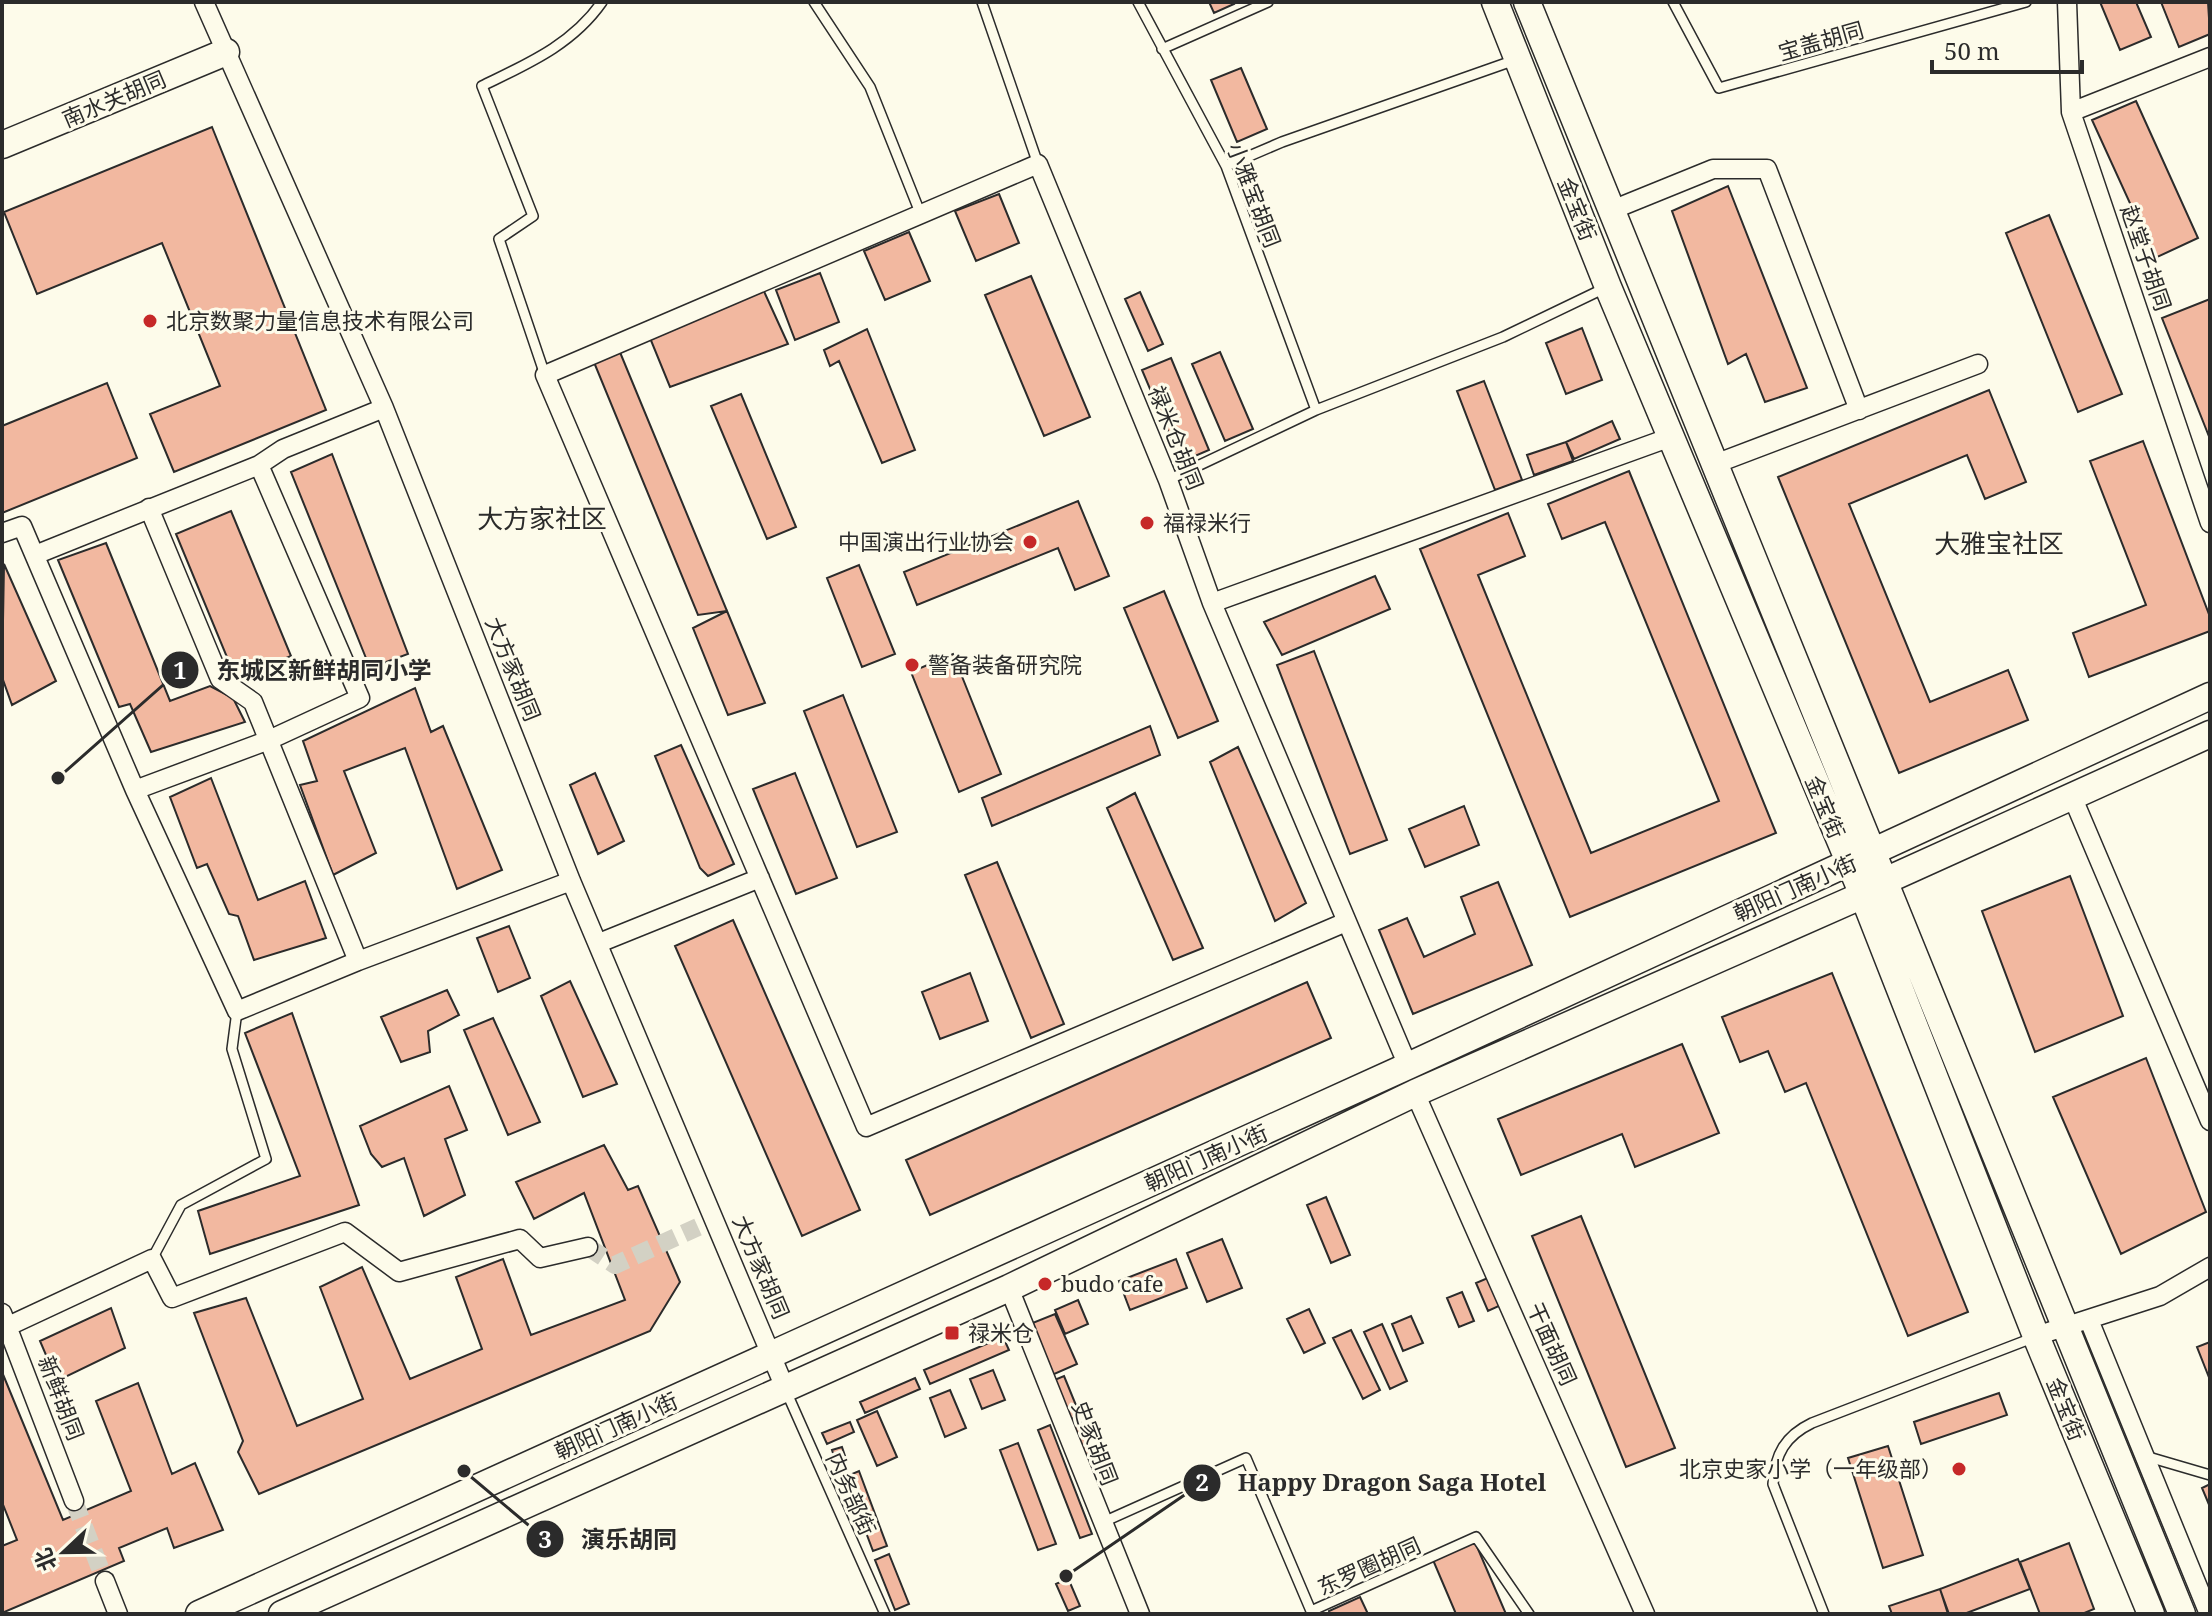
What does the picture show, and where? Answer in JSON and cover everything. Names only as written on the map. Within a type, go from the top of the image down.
[{"type":"main road","name":"金宝街","points":[[1495,2],[1608,287],[1863,895],[2036,1336],[2151,1614]]},
{"type":"main road","name":"金宝街","points":[[1527,2],[1874,852],[2078,1324],[2182,1614]]},
{"type":"main road","name":"南水关胡同","points":[[2,145],[226,52]]},
{"type":"main road","name":"朝阳门南小街","points":[[199,1614],[1408,1066],[2210,696]]},
{"type":"main road","name":"朝阳门南小街","points":[[282,1614],[1009,1288],[1415,1093],[1863,895],[1887,880],[2210,734]]},
{"type":"street","name":"大方家胡同","points":[[204,2],[384,408],[571,881],[599,943],[707,1225],[772,1355],[785,1388]]},
{"type":"street","name":"赵堂子胡同","points":[[2067,2],[2071,112],[2210,523]]},
{"type":"street","points":[[2071,112],[2210,57]]},
{"type":"street","points":[[1038,164],[545,375],[866,1127],[1346,922]]},
{"type":"street","name":"禄米仓胡同","points":[[1038,164],[1168,480],[1212,603],[1408,1066]]},
{"type":"street","points":[[1612,210],[1713,169],[1767,169],[1859,410]]},
{"type":"street","points":[[1715,464],[1978,364]]},
{"type":"street","points":[[35,555],[259,465],[283,449],[384,408]]},
{"type":"street","points":[[1212,603],[1671,437]]},
{"type":"street","points":[[135,790],[269,740],[360,698],[259,465]]},
{"type":"street","points":[[149,508],[220,679],[253,702],[358,961]]},
{"type":"street","points":[[2,533],[22,526],[135,790],[237,1011],[358,961],[571,881]]},
{"type":"street","points":[[2072,796],[2210,1121]]},
{"type":"street","points":[[599,943],[760,878]]},
{"type":"street","name":"干面胡同","points":[[1415,1093],[1645,1614]]},
{"type":"street","points":[[4,1323],[152,1259],[172,1298],[345,1232],[399,1272],[520,1239],[540,1258],[588,1247]]},
{"type":"street","points":[[2036,1336],[2160,1296],[2210,1267]]},
{"type":"street","name":"史家胡同","points":[[1009,1288],[1140,1614]]},
{"type":"street","name":"新鲜胡同","points":[[4,1323],[74,1501]]},
{"type":"street","points":[[2078,1324],[2145,1456],[2204,1583],[2209,1614]]},
{"type":"street","points":[[105,1581],[118,1614]]},
{"type":"lane","points":[[545,375],[499,239],[533,216],[482,86],[548,54],[590,20],[602,2]]},
{"type":"lane","points":[[814,2],[870,87],[921,215]]},
{"type":"lane","name":"禄米仓胡同","points":[[982,2],[1038,164]]},
{"type":"lane","name":"小雅宝胡同","points":[[1138,2],[1226,166],[1316,410]]},
{"type":"lane","points":[[1162,49],[1268,2]]},
{"type":"lane","name":"宝盖胡同","points":[[1673,2],[1719,88],[2026,2]]},
{"type":"lane","points":[[1226,166],[1282,142],[1518,59]]},
{"type":"lane","points":[[1168,480],[1316,410],[1503,337],[1608,287]]},
{"type":"lane","points":[[152,1259],[181,1205],[266,1159],[232,1049],[237,1011]]},
{"type":"lane","points":[[1824,1614],[1776,1494],[1775,1461],[1784,1443],[1812,1423],[2036,1336]]},
{"type":"lane","name":"内务部街","points":[[785,1388],[885,1614]]},
{"type":"lane","points":[[2145,1456],[2210,1475]]},
{"type":"lane","name":"东罗圈胡同","points":[[1101,1523],[1246,1458],[1311,1611],[1476,1537],[1529,1614]]},
{"type":"building","points":[[1209,2],[1233,2],[1234,4],[1214,13]]},
{"type":"building","points":[[2100,2],[2136,2],[2151,37],[2120,50]]},
{"type":"building","points":[[2161,2],[2208,2],[2210,34],[2179,47]]},
{"type":"building","points":[[1241,68],[1267,129],[1237,142],[1211,80]]},
{"type":"building","points":[[2136,101],[2198,238],[2155,258],[2092,120]]},
{"type":"building","points":[[212,127],[326,410],[174,472],[150,414],[220,386],[162,243],[37,294],[4,212]]},
{"type":"building","points":[[1728,186],[1807,388],[1765,402],[1746,354],[1728,364],[1672,211]]},
{"type":"building","points":[[999,194],[1019,243],[976,261],[955,211]]},
{"type":"building","points":[[2049,215],[2122,394],[2078,412],[2006,233]]},
{"type":"building","points":[[909,232],[930,281],[885,300],[864,251]]},
{"type":"building","points":[[820,273],[839,322],[795,340],[776,290]]},
{"type":"building","points":[[1031,276],[1090,417],[1044,436],[985,295]]},
{"type":"building","points":[[762,287],[788,344],[670,387],[650,338]]},
{"type":"building","points":[[1140,292],[1163,344],[1148,351],[1125,299]]},
{"type":"building","points":[[2210,299],[2210,439],[2162,318]]},
{"type":"building","points":[[1582,328],[1602,380],[1566,394],[1546,343]]},
{"type":"building","points":[[867,329],[915,450],[882,463],[839,361],[830,366],[824,350]]},
{"type":"building","points":[[617,345],[727,611],[698,615],[591,355]]},
{"type":"building","points":[[1220,352],[1253,429],[1225,441],[1192,364]]},
{"type":"building","points":[[1171,358],[1209,450],[1181,462],[1142,370]]},
{"type":"building","points":[[1484,381],[1522,480],[1495,490],[1457,391]]},
{"type":"building","points":[[107,383],[137,458],[2,513],[2,426]]},
{"type":"building","points":[[1989,390],[2026,482],[1985,499],[1967,455],[1849,504],[1930,702],[2008,670],[2028,720],[1899,773],[1778,477]]},
{"type":"building","points":[[741,394],[796,527],[767,539],[711,406]]},
{"type":"building","points":[[1612,421],[1620,439],[1574,459],[1566,442]]},
{"type":"building","points":[[2143,441],[2210,617],[2210,631],[2089,677],[2073,633],[2146,605],[2090,461]]},
{"type":"building","points":[[1566,442],[1573,461],[1534,475],[1527,455]]},
{"type":"building","points":[[332,454],[408,654],[370,668],[291,472]]},
{"type":"building","points":[[1629,471],[1776,833],[1570,917],[1420,549],[1508,513],[1525,556],[1478,575],[1591,853],[1719,801],[1605,522],[1562,539],[1548,504]]},
{"type":"building","points":[[1078,501],[1109,576],[1075,590],[1058,548],[917,605],[904,572]]},
{"type":"building","points":[[231,511],[291,656],[236,679],[176,534]]},
{"type":"building","points":[[106,543],[170,701],[210,686],[233,698],[245,722],[151,752],[130,704],[119,707],[58,560]]},
{"type":"building","points":[[4,564],[56,681],[12,705],[2,677]]},
{"type":"building","points":[[859,565],[895,654],[862,667],[827,578]]},
{"type":"building","points":[[1375,576],[1390,609],[1282,655],[1264,622]]},
{"type":"building","points":[[1164,591],[1218,721],[1178,738],[1124,608]]},
{"type":"building","points":[[727,611],[765,703],[728,715],[693,628]]},
{"type":"building","points":[[1314,651],[1387,840],[1350,854],[1277,665]]},
{"type":"building","points":[[953,654],[1001,774],[959,792],[911,672]]},
{"type":"building","points":[[415,688],[431,732],[443,726],[502,870],[457,889],[405,748],[344,771],[376,853],[333,875],[300,785],[317,781],[303,741]]},
{"type":"building","points":[[843,695],[897,832],[857,847],[804,711]]},
{"type":"building","points":[[1150,726],[1160,755],[992,826],[982,798]]},
{"type":"building","points":[[681,745],[734,864],[708,876],[700,868],[655,756]]},
{"type":"building","points":[[1238,747],[1306,903],[1275,921],[1210,762]]},
{"type":"building","points":[[595,773],[624,841],[598,854],[570,785]]},
{"type":"building","points":[[795,773],[837,878],[796,894],[753,789]]},
{"type":"building","points":[[211,778],[258,900],[305,881],[326,938],[254,960],[238,916],[229,914],[207,864],[197,868],[170,797]]},
{"type":"building","points":[[1135,793],[1203,948],[1173,960],[1107,808]]},
{"type":"building","points":[[1464,806],[1479,845],[1425,867],[1409,829]]},
{"type":"building","points":[[997,862],[1064,1024],[1031,1038],[965,875]]},
{"type":"building","points":[[2070,876],[2123,1016],[2035,1052],[1982,911]]},
{"type":"building","points":[[1498,882],[1532,965],[1413,1014],[1379,930],[1407,918],[1424,957],[1475,934],[1461,897]]},
{"type":"building","points":[[733,920],[860,1210],[802,1236],[675,946]]},
{"type":"building","points":[[509,926],[530,978],[498,992],[477,938]]},
{"type":"building","points":[[970,973],[988,1021],[940,1039],[922,992]]},
{"type":"building","points":[[1832,973],[1968,1312],[1908,1336],[1806,1083],[1785,1092],[1768,1051],[1740,1062],[1722,1017]]},
{"type":"building","points":[[570,981],[617,1084],[583,1097],[541,996]]},
{"type":"building","points":[[1307,982],[1331,1038],[930,1215],[906,1160]]},
{"type":"building","points":[[447,990],[459,1015],[428,1031],[430,1052],[401,1062],[381,1017]]},
{"type":"building","points":[[292,1013],[359,1205],[210,1254],[198,1211],[300,1176],[245,1033]]},
{"type":"building","points":[[493,1018],[540,1122],[508,1135],[464,1030]]},
{"type":"building","points":[[1682,1044],[1719,1133],[1635,1167],[1622,1134],[1521,1175],[1498,1119]]},
{"type":"building","points":[[2146,1058],[2206,1212],[2121,1254],[2053,1097]]},
{"type":"building","points":[[449,1086],[467,1130],[445,1139],[465,1195],[424,1216],[404,1158],[382,1167],[371,1154],[360,1126]]},
{"type":"building","points":[[604,1145],[628,1190],[638,1186],[680,1282],[650,1331],[259,1494],[238,1452],[243,1441],[194,1313],[246,1298],[297,1426],[363,1399],[320,1287],[362,1267],[410,1379],[482,1349],[456,1277],[503,1259],[531,1335],[625,1300],[584,1193],[534,1219],[516,1182]]},
{"type":"building","points":[[1326,1197],[1350,1255],[1331,1263],[1307,1205]]},
{"type":"building","points":[[1581,1216],[1675,1448],[1626,1467],[1532,1236]]},
{"type":"building","points":[[1222,1239],[1242,1288],[1207,1302],[1187,1253]]},
{"type":"building","points":[[1176,1259],[1187,1288],[1130,1310],[1119,1281]]},
{"type":"building","points":[[1490,1277],[1501,1305],[1488,1311],[1476,1283]]},
{"type":"building","points":[[1462,1292],[1474,1321],[1459,1327],[1447,1298]]},
{"type":"building","points":[[1078,1300],[1088,1324],[1065,1334],[1055,1310]]},
{"type":"building","points":[[111,1308],[125,1348],[57,1381],[40,1341]]},
{"type":"building","points":[[1309,1309],[1325,1343],[1304,1353],[1287,1319]]},
{"type":"building","points":[[1055,1314],[1077,1364],[1052,1375],[1030,1324]]},
{"type":"building","points":[[1411,1316],[1423,1343],[1403,1351],[1392,1324]]},
{"type":"building","points":[[1382,1324],[1407,1381],[1390,1389],[1364,1332]]},
{"type":"building","points":[[1351,1330],[1380,1390],[1363,1399],[1333,1338]]},
{"type":"building","points":[[1003,1337],[1009,1350],[930,1384],[924,1370]]},
{"type":"building","points":[[2210,1342],[2210,1380],[2197,1347]]},
{"type":"building","points":[[993,1370],[1005,1400],[982,1409],[970,1379]]},
{"type":"building","points":[[2,1372],[63,1520],[131,1491],[96,1401],[138,1383],[172,1474],[195,1463],[223,1530],[174,1548],[167,1528],[119,1548],[124,1561],[2,1613],[2,1546],[17,1540],[2,1502]]},
{"type":"building","points":[[1064,1376],[1080,1415],[1069,1420],[1052,1381]]},
{"type":"building","points":[[915,1378],[920,1389],[865,1413],[860,1402]]},
{"type":"building","points":[[950,1390],[966,1428],[945,1437],[930,1398]]},
{"type":"building","points":[[1999,1393],[2007,1415],[1921,1444],[1914,1422]]},
{"type":"building","points":[[877,1411],[897,1457],[877,1466],[857,1420]]},
{"type":"building","points":[[1078,1416],[1092,1453],[1083,1456],[1069,1420]]},
{"type":"building","points":[[850,1422],[854,1432],[827,1444],[822,1433]]},
{"type":"building","points":[[1050,1425],[1092,1534],[1080,1538],[1038,1430]]},
{"type":"building","points":[[1018,1443],[1056,1544],[1038,1550],[1000,1450]]},
{"type":"building","points":[[1888,1446],[1923,1555],[1883,1568],[1848,1458]]},
{"type":"building","points":[[842,1447],[847,1462],[837,1466],[832,1450]]},
{"type":"building","points":[[859,1471],[887,1546],[873,1551],[845,1477]]},
{"type":"building","points":[[2210,1484],[2210,1507],[2202,1488]]},
{"type":"building","points":[[1475,1542],[1506,1614],[1456,1614],[1433,1560]]},
{"type":"building","points":[[2069,1543],[2094,1609],[2082,1614],[2040,1614],[2020,1562]]},
{"type":"building","points":[[889,1554],[909,1604],[895,1610],[875,1560]]},
{"type":"building","points":[[2018,1559],[2030,1589],[1964,1614],[1949,1614],[1940,1589]]},
{"type":"building","points":[[1068,1578],[1080,1606],[1068,1611],[1056,1584]]},
{"type":"building","points":[[1940,1589],[1948,1614],[1892,1614],[1889,1606]]},
{"type":"building","points":[[1360,1597],[1368,1614],[1330,1614],[1329,1611]]},
{"type":"tunnel","points":[[588,1247],[615,1265],[698,1227]]},
{"type":"tunnel","points":[[74,1501],[105,1581]]},
{"type":"place","name":"北京数聚力量信息技术有限公司","points":[[150,321]]},
{"type":"place","name":"福禄米行","points":[[1147,523]]},
{"type":"place","name":"中国演出行业协会","points":[[1030,542]]},
{"type":"place","name":"警备装备研究院","points":[[912,665]]},
{"type":"place","name":"东城区新鲜胡同小学","points":[[58,778]]},
{"type":"place","name":"budo cafe","points":[[1045,1284]]},
{"type":"place","name":"禄米仓","points":[[952,1333]]},
{"type":"place","name":"北京史家小学（一年级部）","points":[[1959,1469]]},
{"type":"place","name":"演乐胡同","points":[[464,1471]]},
{"type":"place","name":"Happy Dragon Saga Hotel","points":[[1066,1576]]},
{"type":"district","name":"大方家社区","points":[[542,519]]},
{"type":"district","name":"大雅宝社区","points":[[1999,544]]}]
